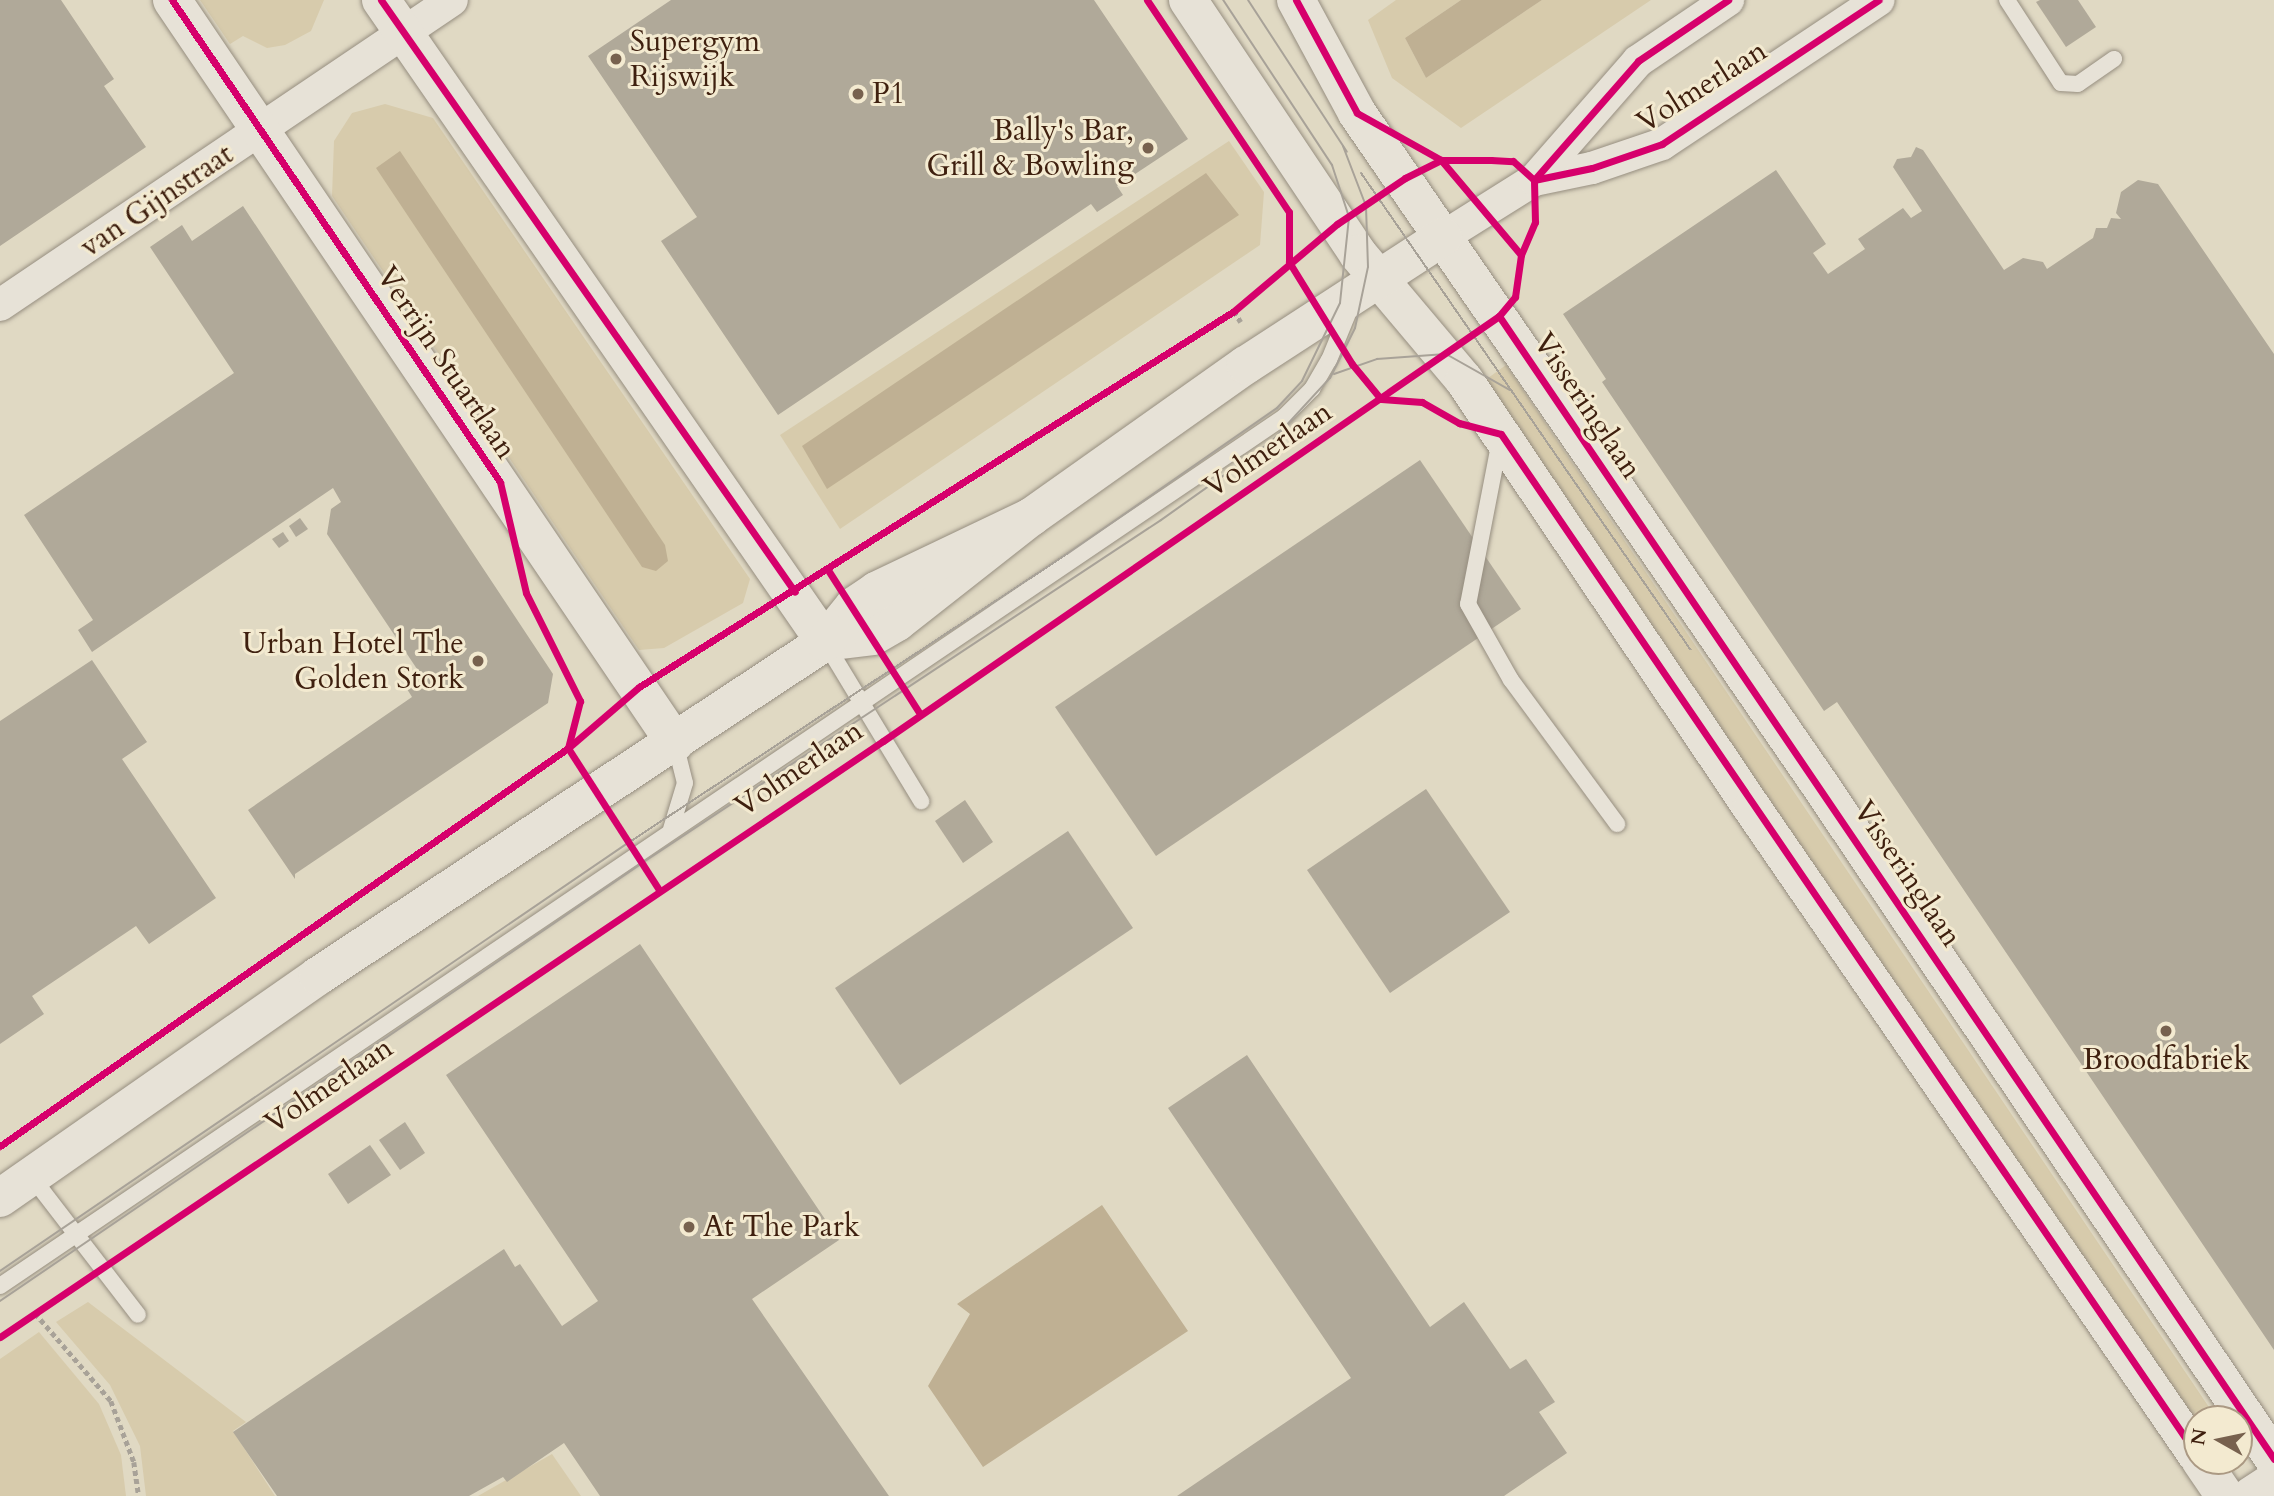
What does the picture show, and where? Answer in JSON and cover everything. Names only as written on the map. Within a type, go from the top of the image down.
[{"type":"street","name":"Verrijn Stuartlaan","points":[[172,0],[675,743]]},
{"type":"street","points":[[381,0],[825,642]]},
{"type":"street","name":"van Gijnstraat","points":[[0,306],[262,132],[452,0]]},
{"type":"street","points":[[1188,0],[1319,199],[1365,287],[1446,354],[2183,1434]]},
{"type":"street","name":"Volmerlaan","points":[[0,1198],[318,976],[825,642],[854,606],[876,591],[1031,517],[1365,287],[1534,180],[1637,61],[1728,0]]},
{"type":"street","name":"Volmerlaan","points":[[1534,180],[1592,169],[1662,144],[1879,0]]},
{"type":"street","name":"Visseringlaan","points":[[1304,3],[1357,114],[2274,1459]]},
{"type":"street","points":[[2211,1475],[2225,1496]]},
{"type":"street","points":[[2251,1496],[2274,1481]]},
{"type":"lane","points":[[2007,0],[2061,83],[2078,84],[2114,59]]},
{"type":"lane","name":"Volmerlaan","points":[[0,1286],[1284,417],[1312,389],[1342,336],[1365,287]]},
{"type":"lane","points":[[1501,434],[1468,604],[1511,680],[1617,824]]},
{"type":"lane","points":[[825,642],[921,801]]},
{"type":"lane","name":"Verrijn Stuartlaan","points":[[671,830],[685,783],[675,743]]},
{"type":"lane","points":[[31,1176],[138,1315]]},
{"type":"path","points":[[1222,318],[1243,302]]},
{"type":"path","points":[[23,1321],[46,1306]]},
{"type":"path","points":[[35,1313],[111,1401],[134,1462],[139,1496]]},
{"type":"shaded area","points":[[200,0],[324,0],[311,31],[285,45],[267,48],[243,36],[230,44]]},
{"type":"shaded area","points":[[1396,0],[1461,0],[1405,38],[1426,78],[1542,0],[1651,0],[1461,128],[1392,78],[1368,20]]},
{"type":"shaded area","points":[[1461,0],[1542,0],[1426,78],[1405,38]]},
{"type":"shaded area","points":[[385,104],[433,118],[750,579],[743,603],[664,648],[639,650],[332,196],[334,141],[352,113]]},
{"type":"shaded area","points":[[1229,141],[1264,192],[1260,245],[840,529],[780,435]]},
{"type":"shaded area","points":[[400,151],[665,545],[668,561],[656,571],[642,567],[376,168]]},
{"type":"shaded area","points":[[1206,173],[1239,215],[827,489],[802,446]]},
{"type":"shaded area","points":[[1506,365],[2208,1405],[2183,1405],[2183,1435],[1477,386]]},
{"type":"shaded area","points":[[1102,1205],[1188,1331],[983,1467],[928,1386],[970,1314],[957,1304]]},
{"type":"shaded area","points":[[88,1302],[246,1422],[233,1431],[275,1496],[146,1496],[140,1446],[110,1385],[56,1322]]},
{"type":"shaded area","points":[[39,1332],[99,1404],[121,1455],[126,1496],[0,1496],[0,1359]]},
{"type":"shaded area","points":[[552,1454],[581,1496],[478,1496]]},
{"type":"building","points":[[0,0],[61,0],[114,79],[104,86],[146,147],[0,246]]},
{"type":"building","points":[[671,0],[1094,0],[1188,139],[1117,186],[1123,195],[1097,212],[1091,204],[778,415],[661,241],[697,217],[588,56]]},
{"type":"building","points":[[2078,0],[2096,27],[2066,47],[2036,2]]},
{"type":"building","name":"Broodfabriek","points":[[1916,147],[1923,150],[2004,270],[2023,258],[2043,262],[2047,269],[2093,238],[2096,228],[2107,228],[2111,218],[2121,219],[2116,213],[2121,192],[2138,180],[2158,184],[2274,354],[2274,1350],[1837,702],[1824,711],[1602,382],[1606,379],[1563,314],[1776,170],[1826,244],[1813,253],[1828,274],[1865,249],[1858,239],[1903,208],[1911,218],[1922,211],[1893,167],[1897,159],[1911,157]]},
{"type":"building","points":[[243,206],[553,674],[548,703],[295,874],[295,879],[248,810],[412,697],[407,689],[409,678],[419,672],[327,534],[331,509],[341,502],[333,488],[92,652],[78,630],[93,620],[24,515],[234,373],[150,247],[182,225],[192,241]]},
{"type":"building","points":[[1420,460],[1521,609],[1156,856],[1055,707]]},
{"type":"building","points":[[300,518],[308,529],[296,537],[289,526]]},
{"type":"building","points":[[283,532],[289,541],[279,548],[272,539]]},
{"type":"building","points":[[92,660],[147,742],[122,759],[216,898],[149,944],[136,926],[32,996],[44,1014],[0,1044],[0,721]]},
{"type":"building","points":[[1426,789],[1510,912],[1390,993],[1307,870]]},
{"type":"building","points":[[965,800],[993,842],[963,863],[935,821]]},
{"type":"building","points":[[1068,831],[1133,928],[900,1085],[835,988]]},
{"type":"building","name":"At The Park","points":[[640,944],[839,1240],[752,1299],[889,1496],[600,1496],[564,1443],[507,1482],[503,1477],[469,1496],[277,1496],[233,1432],[504,1249],[515,1267],[520,1264],[562,1326],[598,1301],[446,1075]]},
{"type":"building","points":[[1247,1055],[1430,1327],[1464,1302],[1510,1369],[1526,1359],[1555,1402],[1539,1412],[1567,1453],[1504,1496],[1177,1496],[1351,1378],[1168,1108]]},
{"type":"building","points":[[405,1122],[425,1153],[400,1170],[379,1140]]},
{"type":"building","points":[[370,1145],[391,1175],[348,1204],[328,1174]]},
{"type":"tram line","points":[[0,1271],[628,843],[1067,554],[1277,408],[1302,381],[1340,303],[1349,217],[1332,165],[1223,0]]},
{"type":"tram line","points":[[1248,0],[1347,152]]},
{"type":"tram line","points":[[0,1301],[642,863],[1161,520],[1272,441],[1330,378],[1355,328],[1368,267],[1366,206],[1343,146]]},
{"type":"tram line","points":[[1361,173],[1690,649]]},
{"type":"tram line","points":[[1334,374],[1377,359],[1446,354],[1510,390]]},
{"type":"cycle path","points":[[172,0],[500,482],[526,593],[580,701],[568,748],[659,890]]},
{"type":"cycle path","points":[[381,0],[795,592]]},
{"type":"cycle path","points":[[1147,0],[1289,212],[1289,262],[1352,364],[1381,399],[1422,402],[1459,423],[1501,434],[2183,1434]]},
{"type":"cycle path","points":[[1296,0],[1357,113],[1441,160],[1521,255]]},
{"type":"cycle path","points":[[0,1337],[883,741],[1499,316],[1515,297],[1521,255],[1535,222],[1534,180],[1638,61],[1728,0]]},
{"type":"cycle path","points":[[1534,180],[1592,168],[1662,144],[1879,0]]},
{"type":"cycle path","points":[[0,1146],[568,748],[639,687],[1234,311],[1337,224],[1405,178],[1441,160],[1491,160],[1513,161],[1534,180]]},
{"type":"cycle path","points":[[1499,316],[2274,1459]]},
{"type":"cycle path","points":[[828,570],[920,714]]},
{"type":"place","name":"Supergym Rijswijk","points":[[616,59]]},
{"type":"place","name":"P1","points":[[858,94]]},
{"type":"place","name":"Bally's Bar, Grill & Bowling","points":[[1148,148]]},
{"type":"place","name":"Urban Hotel The Golden Stork","points":[[478,661]]},
{"type":"place","name":"Broodfabriek","points":[[2166,1031]]},
{"type":"place","name":"At The Park","points":[[689,1227]]}]
